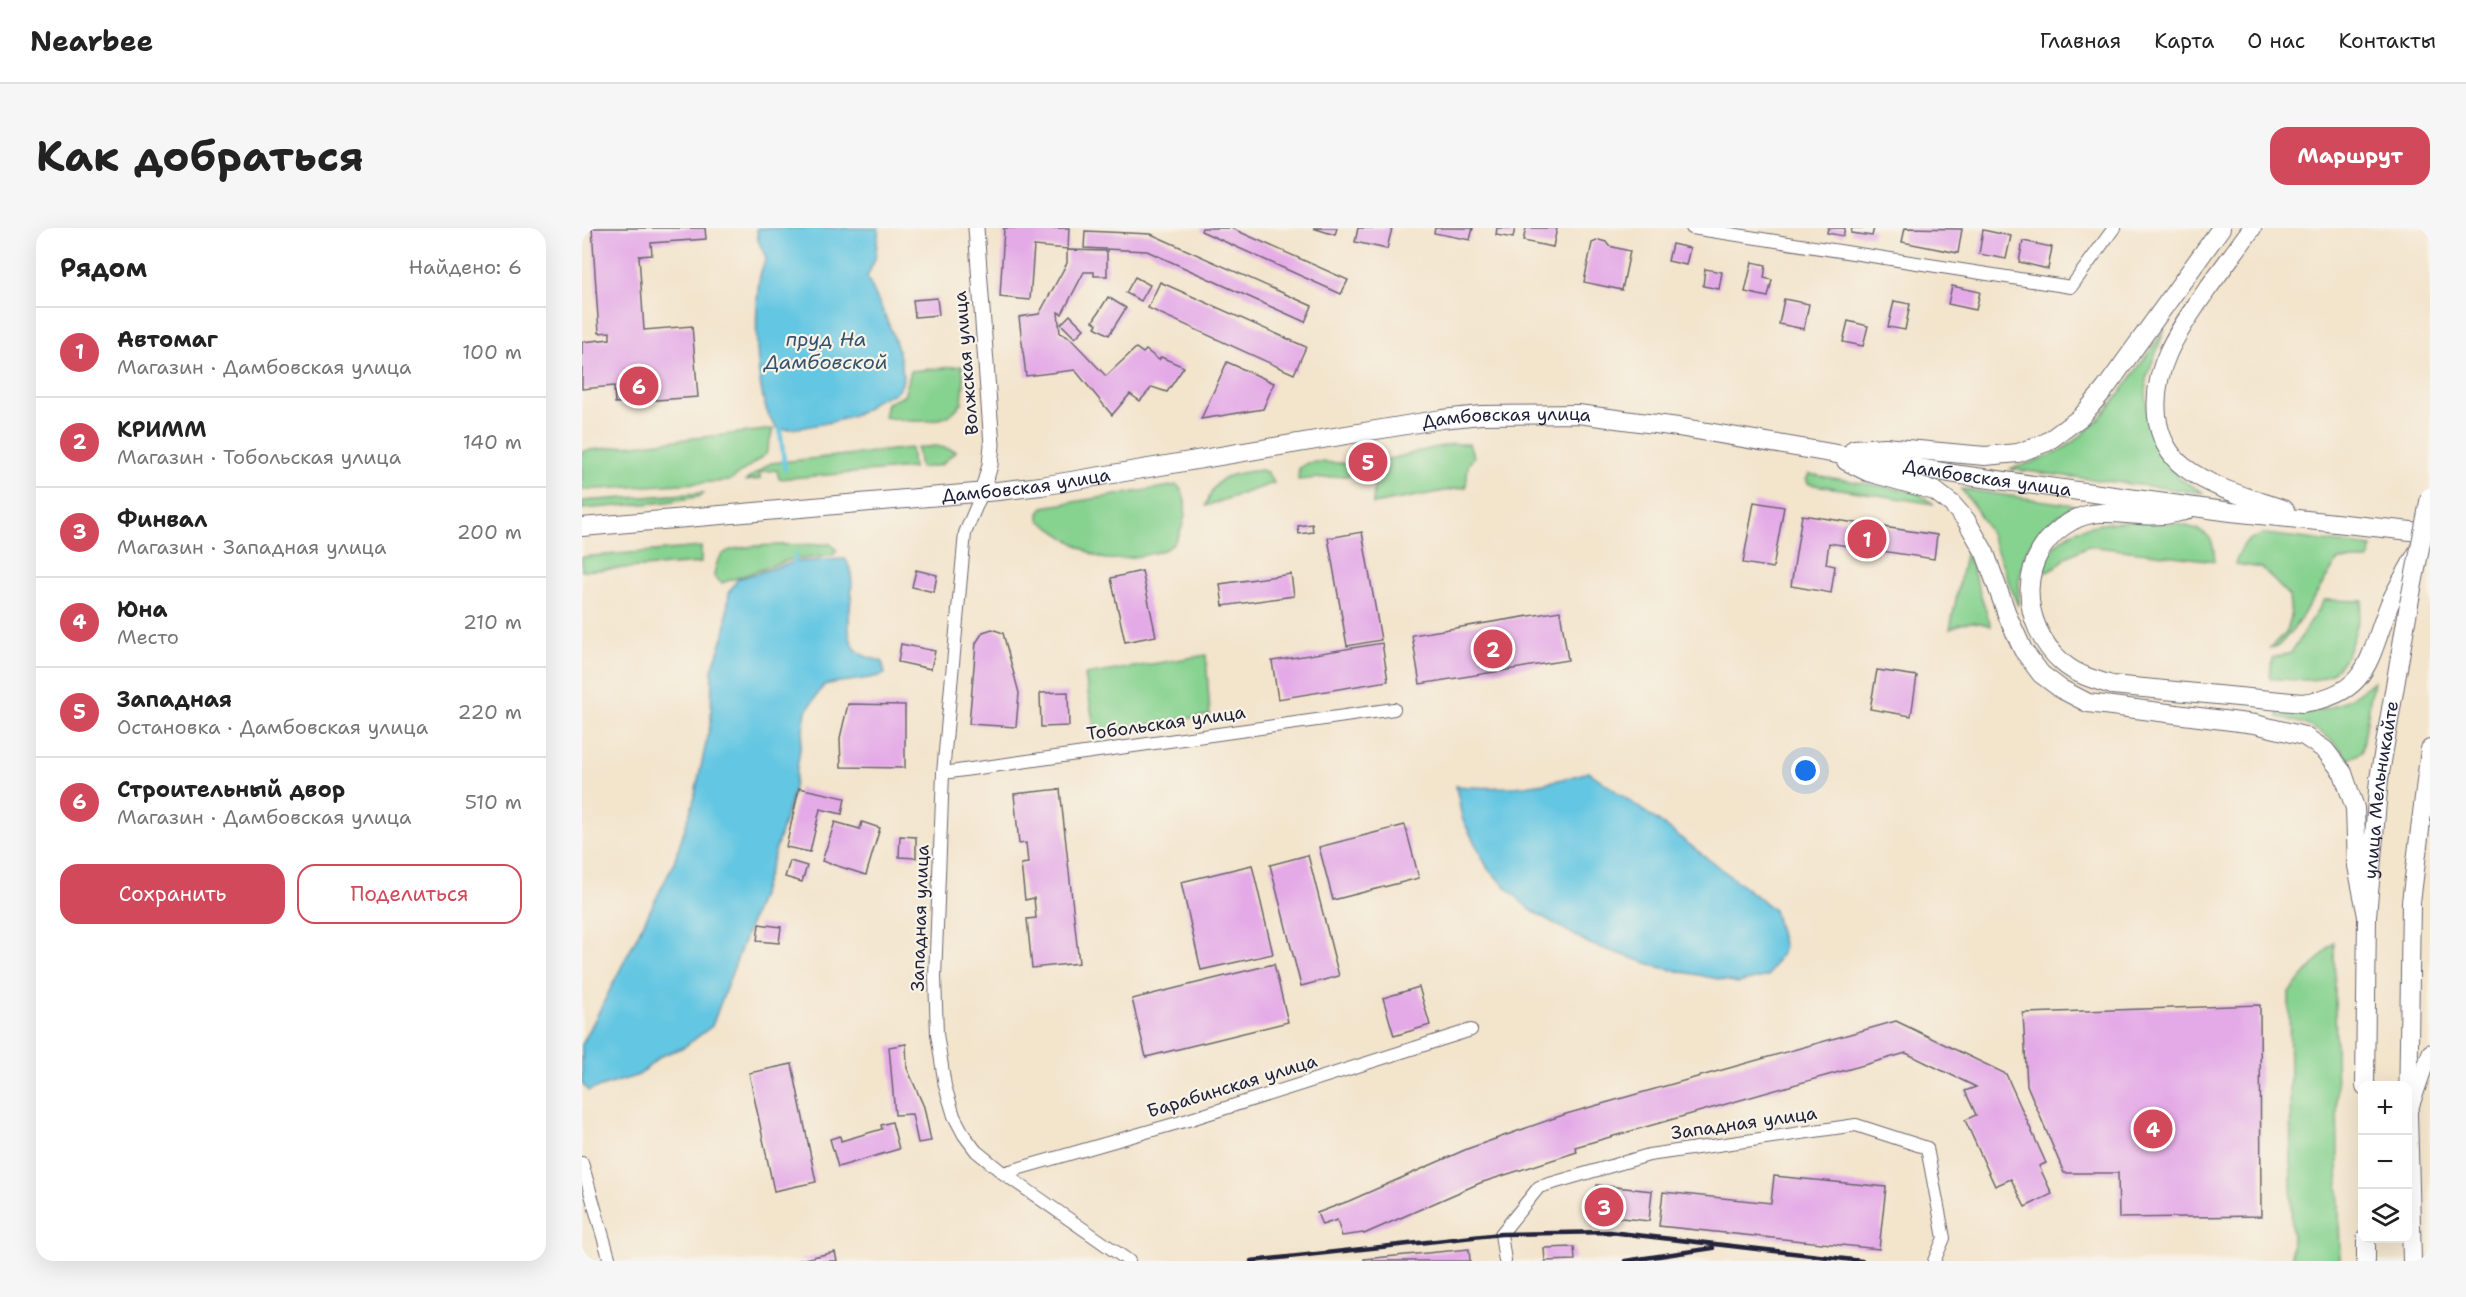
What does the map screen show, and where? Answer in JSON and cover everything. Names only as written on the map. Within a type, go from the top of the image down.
[{"type":"main road","points":[[1825,451],[1885,447],[1985,456],[2018,453],[2047,442],[2080,417],[2105,390],[2221,228]]},
{"type":"main road","points":[[2252,228],[2178,331],[2167,352],[2158,375],[2155,402],[2158,428],[2167,449],[2183,466],[2216,485],[2309,519]]},
{"type":"main road","name":"Дамбовская улица","points":[[582,527],[982,493],[1041,486],[1394,426],[1481,415],[1578,414],[1678,427],[1961,475],[2201,508],[2430,533]]},
{"type":"main road","points":[[1825,451],[1868,472],[1935,491],[1952,504],[1966,520],[1986,553],[2008,617],[2023,650],[2041,674],[2061,688],[2088,702],[2255,724],[2304,736],[2325,750],[2343,773],[2355,808],[2358,866],[2367,916]]},
{"type":"main road","name":"улица Мельникайте","points":[[2365,1081],[2367,916],[2379,779],[2400,603],[2418,550],[2430,497]]},
{"type":"main road","points":[[2201,508],[2161,516],[2108,513],[2087,515],[2073,520],[2057,531],[2040,549],[2031,568],[2028,593],[2033,619],[2045,645],[2064,664],[2085,677],[2112,685],[2302,703],[2324,700],[2343,692],[2362,674],[2400,603]]},
{"type":"main road","points":[[2408,1081],[2411,902],[2428,758]]},
{"type":"main road","points":[[2409,1135],[2412,1261]]},
{"type":"main road","points":[[2366,1243],[2366,1261]]},
{"type":"street","name":"Волжская улица","points":[[976,228],[992,445],[990,465],[982,493]]},
{"type":"street","points":[[1692,228],[2071,287],[2114,228]]},
{"type":"street","name":"Западная улица","points":[[982,493],[965,533],[943,773],[935,977],[937,1034],[945,1086],[954,1116],[976,1151],[1003,1173],[1128,1261]]},
{"type":"street","name":"Тобольская улица","points":[[943,773],[1394,709]]},
{"type":"street","name":"Барабинская улица","points":[[1003,1173],[1188,1120],[1471,1030]]},
{"type":"street","points":[[2412,1104],[2430,1052]]},
{"type":"street","name":"Западная улица","points":[[1505,1261],[1501,1234],[1539,1187],[1649,1155],[1856,1125],[1927,1148],[1944,1238],[1934,1261]]},
{"type":"street","points":[[582,1163],[607,1260]]},
{"type":"green space","points":[[2165,329],[2146,379],[2147,422],[2158,450],[2180,479],[2204,493],[2009,469],[2052,454],[2081,436],[2120,393]]},
{"type":"green space","points":[[962,366],[964,382],[962,403],[948,416],[933,421],[908,421],[884,417],[887,403],[904,396],[911,371]]},
{"type":"green space","points":[[773,429],[766,454],[729,481],[582,490],[582,451]]},
{"type":"green space","points":[[1453,444],[1469,444],[1474,457],[1468,465],[1466,487],[1373,504],[1375,473],[1298,480],[1299,468],[1307,463],[1356,464],[1357,469],[1376,466],[1376,462]]},
{"type":"green space","points":[[936,446],[956,451],[941,465],[920,468],[917,448]]},
{"type":"green space","points":[[911,448],[913,468],[779,479],[777,470],[760,472],[760,479],[745,481],[771,463]]},
{"type":"green space","points":[[1260,470],[1267,472],[1274,483],[1206,506],[1219,481],[1232,475]]},
{"type":"green space","points":[[1809,474],[1916,492],[1934,504],[1809,484],[1806,480]]},
{"type":"green space","points":[[1177,485],[1184,498],[1183,526],[1169,547],[1147,555],[1102,558],[1079,547],[1039,520],[1039,513],[1043,507]]},
{"type":"green space","points":[[1961,489],[2074,505],[2047,525],[2029,546],[2021,572],[2018,606],[1989,531]]},
{"type":"green space","points":[[704,493],[701,496],[667,502],[582,509],[582,501]]},
{"type":"green space","points":[[2128,521],[2169,523],[2199,530],[2211,540],[2215,561],[2088,546],[2040,575],[2049,553],[2074,531],[2106,523]]},
{"type":"green space","points":[[2266,534],[2372,547],[2368,560],[2338,560],[2293,630],[2278,646],[2269,648],[2286,633],[2291,617],[2289,596],[2262,568],[2235,564],[2245,543]]},
{"type":"green space","points":[[831,544],[837,551],[832,556],[789,560],[722,583],[714,577],[720,557],[734,549]]},
{"type":"green space","points":[[701,547],[701,563],[582,571],[582,557]]},
{"type":"green space","points":[[1966,550],[1991,626],[1970,622],[1950,629]]},
{"type":"green space","points":[[2324,600],[2363,601],[2350,648],[2338,668],[2318,679],[2270,678],[2272,658],[2291,653]]},
{"type":"green space","points":[[1206,655],[1210,715],[1095,732],[1085,675]]},
{"type":"green space","points":[[2373,681],[2362,752],[2349,759],[2342,750],[2318,731],[2278,717],[2278,712],[2306,712],[2330,708],[2352,697]]},
{"type":"green space","points":[[2334,942],[2340,1261],[2292,1261],[2289,992]]},
{"type":"water","name":"пруд На Дамбовской","points":[[757,228],[879,228],[875,259],[867,277],[891,330],[901,359],[902,383],[898,390],[875,401],[857,414],[824,424],[780,430],[771,420],[760,382],[758,358],[758,290],[760,274],[766,258],[758,240]]},
{"type":"water","points":[[845,559],[852,582],[849,634],[853,645],[862,655],[882,661],[885,674],[824,685],[806,711],[793,793],[764,887],[712,1026],[684,1047],[661,1056],[639,1075],[588,1091],[582,1083],[582,1045],[673,865],[693,803],[711,721],[712,670],[725,632],[729,592],[738,579],[794,562]]},
{"type":"water","points":[[1589,772],[1668,828],[1774,910],[1784,948],[1768,976],[1738,983],[1659,967],[1590,944],[1529,909],[1488,869],[1462,818],[1456,786],[1492,788],[1523,786]]},
{"type":"building","points":[[592,228],[705,228],[706,239],[651,243],[652,255],[639,256],[644,330],[692,326],[698,397],[615,403],[614,386],[582,389],[582,342],[610,339],[610,332],[599,333]]},
{"type":"building","points":[[1004,228],[1069,228],[1068,249],[1034,246],[1030,300],[1000,297]]},
{"type":"building","points":[[1202,228],[1231,228],[1348,280],[1341,294],[1201,231]]},
{"type":"building","points":[[1313,228],[1337,228],[1335,235]]},
{"type":"building","points":[[1358,228],[1392,228],[1387,249],[1355,242]]},
{"type":"building","points":[[1435,228],[1473,228],[1470,240],[1434,233]]},
{"type":"building","points":[[1497,228],[1515,228],[1513,238],[1496,235]]},
{"type":"building","points":[[1526,228],[1557,228],[1553,247],[1523,241]]},
{"type":"building","points":[[1828,228],[1845,228],[1843,236],[1827,233]]},
{"type":"building","points":[[1852,228],[1874,228],[1872,236],[1851,233]]},
{"type":"building","points":[[1905,228],[1962,229],[1958,253],[1902,242]]},
{"type":"building","points":[[1983,230],[2011,236],[2006,259],[1979,254]]},
{"type":"building","points":[[1085,231],[1151,234],[1312,306],[1305,322],[1147,251],[1084,248]]},
{"type":"building","points":[[1599,240],[1606,242],[1609,246],[1630,251],[1622,290],[1584,282],[1592,243]]},
{"type":"building","points":[[2023,241],[2052,247],[2048,269],[2019,262]]},
{"type":"building","points":[[1672,244],[1690,248],[1686,265],[1668,261]]},
{"type":"building","points":[[1067,250],[1107,251],[1107,276],[1094,276],[1094,272],[1084,272],[1062,314],[1058,312],[1060,333],[1070,338],[1106,376],[1136,348],[1143,353],[1146,350],[1159,360],[1161,357],[1184,367],[1167,392],[1152,387],[1140,401],[1130,394],[1112,415],[1075,370],[1026,376],[1019,317],[1039,314],[1067,263]]},
{"type":"building","points":[[1752,262],[1766,265],[1764,278],[1772,280],[1768,297],[1745,292]]},
{"type":"building","points":[[1705,269],[1722,272],[1719,289],[1703,286]]},
{"type":"building","points":[[1135,277],[1150,285],[1141,301],[1126,293]]},
{"type":"building","points":[[1160,282],[1306,347],[1294,374],[1148,308]]},
{"type":"building","points":[[1952,286],[1980,292],[1976,310],[1948,304]]},
{"type":"building","points":[[1108,297],[1126,308],[1109,335],[1095,327],[1097,324],[1093,321]]},
{"type":"building","points":[[937,298],[939,315],[915,317],[913,300]]},
{"type":"building","points":[[1784,299],[1809,304],[1804,329],[1779,324]]},
{"type":"building","points":[[1894,301],[1910,304],[1905,330],[1888,327]]},
{"type":"building","points":[[1070,315],[1084,329],[1075,338],[1061,324]]},
{"type":"building","points":[[1848,321],[1868,326],[1863,346],[1843,342]]},
{"type":"building","points":[[1227,362],[1274,383],[1263,409],[1201,419]]},
{"type":"building","points":[[1754,502],[1784,507],[1773,568],[1743,563]]},
{"type":"building","points":[[1802,515],[1937,535],[1934,559],[1829,543],[1826,564],[1835,566],[1831,593],[1791,586]]},
{"type":"building","points":[[1312,524],[1313,532],[1299,534],[1298,526]]},
{"type":"building","points":[[1362,532],[1381,640],[1347,646],[1328,538]]},
{"type":"building","points":[[916,570],[937,575],[934,592],[912,587]]},
{"type":"building","points":[[1142,571],[1156,636],[1125,642],[1111,578]]},
{"type":"building","points":[[1291,574],[1294,596],[1223,606],[1220,584]]},
{"type":"building","points":[[1560,611],[1568,660],[1420,684],[1412,635]]},
{"type":"building","points":[[992,629],[1003,633],[1019,693],[1016,727],[969,724],[976,643],[983,632]]},
{"type":"building","points":[[1382,643],[1388,681],[1278,699],[1272,661]]},
{"type":"building","points":[[901,644],[935,651],[931,669],[898,662]]},
{"type":"building","points":[[1877,670],[1917,676],[1911,716],[1870,709]]},
{"type":"building","points":[[1068,692],[1069,726],[1041,727],[1040,693]]},
{"type":"building","points":[[848,704],[905,705],[905,768],[841,767],[840,738]]},
{"type":"building","points":[[799,788],[845,798],[842,814],[820,809],[810,852],[786,847]]},
{"type":"building","points":[[1060,789],[1079,963],[1032,968],[1027,919],[1036,918],[1034,898],[1025,900],[1021,864],[1028,863],[1026,843],[1019,844],[1014,794]]},
{"type":"building","points":[[835,822],[860,829],[862,822],[880,828],[866,875],[822,861]]},
{"type":"building","points":[[1405,825],[1419,878],[1333,900],[1319,847]]},
{"type":"building","points":[[900,836],[916,837],[916,858],[899,857]]},
{"type":"building","points":[[1308,855],[1339,976],[1301,986],[1270,865]]},
{"type":"building","points":[[790,861],[807,866],[802,882],[785,877]]},
{"type":"building","points":[[1252,865],[1273,954],[1201,970],[1181,882]]},
{"type":"building","points":[[759,924],[781,927],[779,943],[757,941]]},
{"type":"building","points":[[1274,964],[1288,1022],[1146,1057],[1132,999]]},
{"type":"building","points":[[1419,987],[1430,1025],[1394,1036],[1383,998]]},
{"type":"building","points":[[2260,1005],[2261,1216],[2119,1218],[2118,1173],[2064,1173],[2027,1085],[2023,1013]]},
{"type":"building","points":[[1896,1021],[2006,1074],[2046,1163],[2039,1166],[2052,1194],[2025,1207],[2011,1179],[1995,1186],[1965,1120],[1976,1115],[1965,1091],[1976,1087],[1906,1053],[1575,1147],[1577,1152],[1480,1183],[1364,1234],[1342,1236],[1337,1220],[1322,1225],[1317,1213],[1467,1149],[1566,1114]]},
{"type":"building","points":[[906,1044],[907,1068],[924,1107],[931,1141],[918,1143],[912,1114],[895,1115],[889,1047]]},
{"type":"building","points":[[792,1064],[816,1182],[774,1191],[749,1073]]},
{"type":"building","points":[[892,1122],[899,1149],[838,1167],[830,1139],[840,1136],[841,1141],[882,1129],[881,1125]]},
{"type":"building","points":[[1774,1176],[1886,1187],[1879,1249],[1659,1226],[1663,1192],[1771,1203]]},
{"type":"building","points":[[1597,1185],[1652,1191],[1649,1221],[1594,1215]]},
{"type":"building","points":[[1574,1247],[1575,1260],[1545,1261],[1544,1248]]},
{"type":"building","points":[[1469,1249],[1470,1261],[1364,1261],[1364,1259]]},
{"type":"building","points":[[835,1252],[837,1261],[800,1260]]},
{"type":"waterway","points":[[780,430],[785,469]]},
{"type":"waterway","points":[[794,562],[796,555]]},
{"type":"railway","points":[[1251,1261],[1501,1234],[1610,1232],[1862,1261]]},
{"type":"railway","points":[[1625,1261],[1713,1248]]},
{"type":"place","name":"Строительный двор","points":[[639,386]]},
{"type":"place","name":"Западная","points":[[1368,462]]},
{"type":"place","name":"Автомаг","points":[[1867,539]]},
{"type":"place","name":"КРИММ","points":[[1493,649]]},
{"type":"place","name":"Юна","points":[[2153,1129]]},
{"type":"place","name":"Финвал","points":[[1604,1207]]}]
